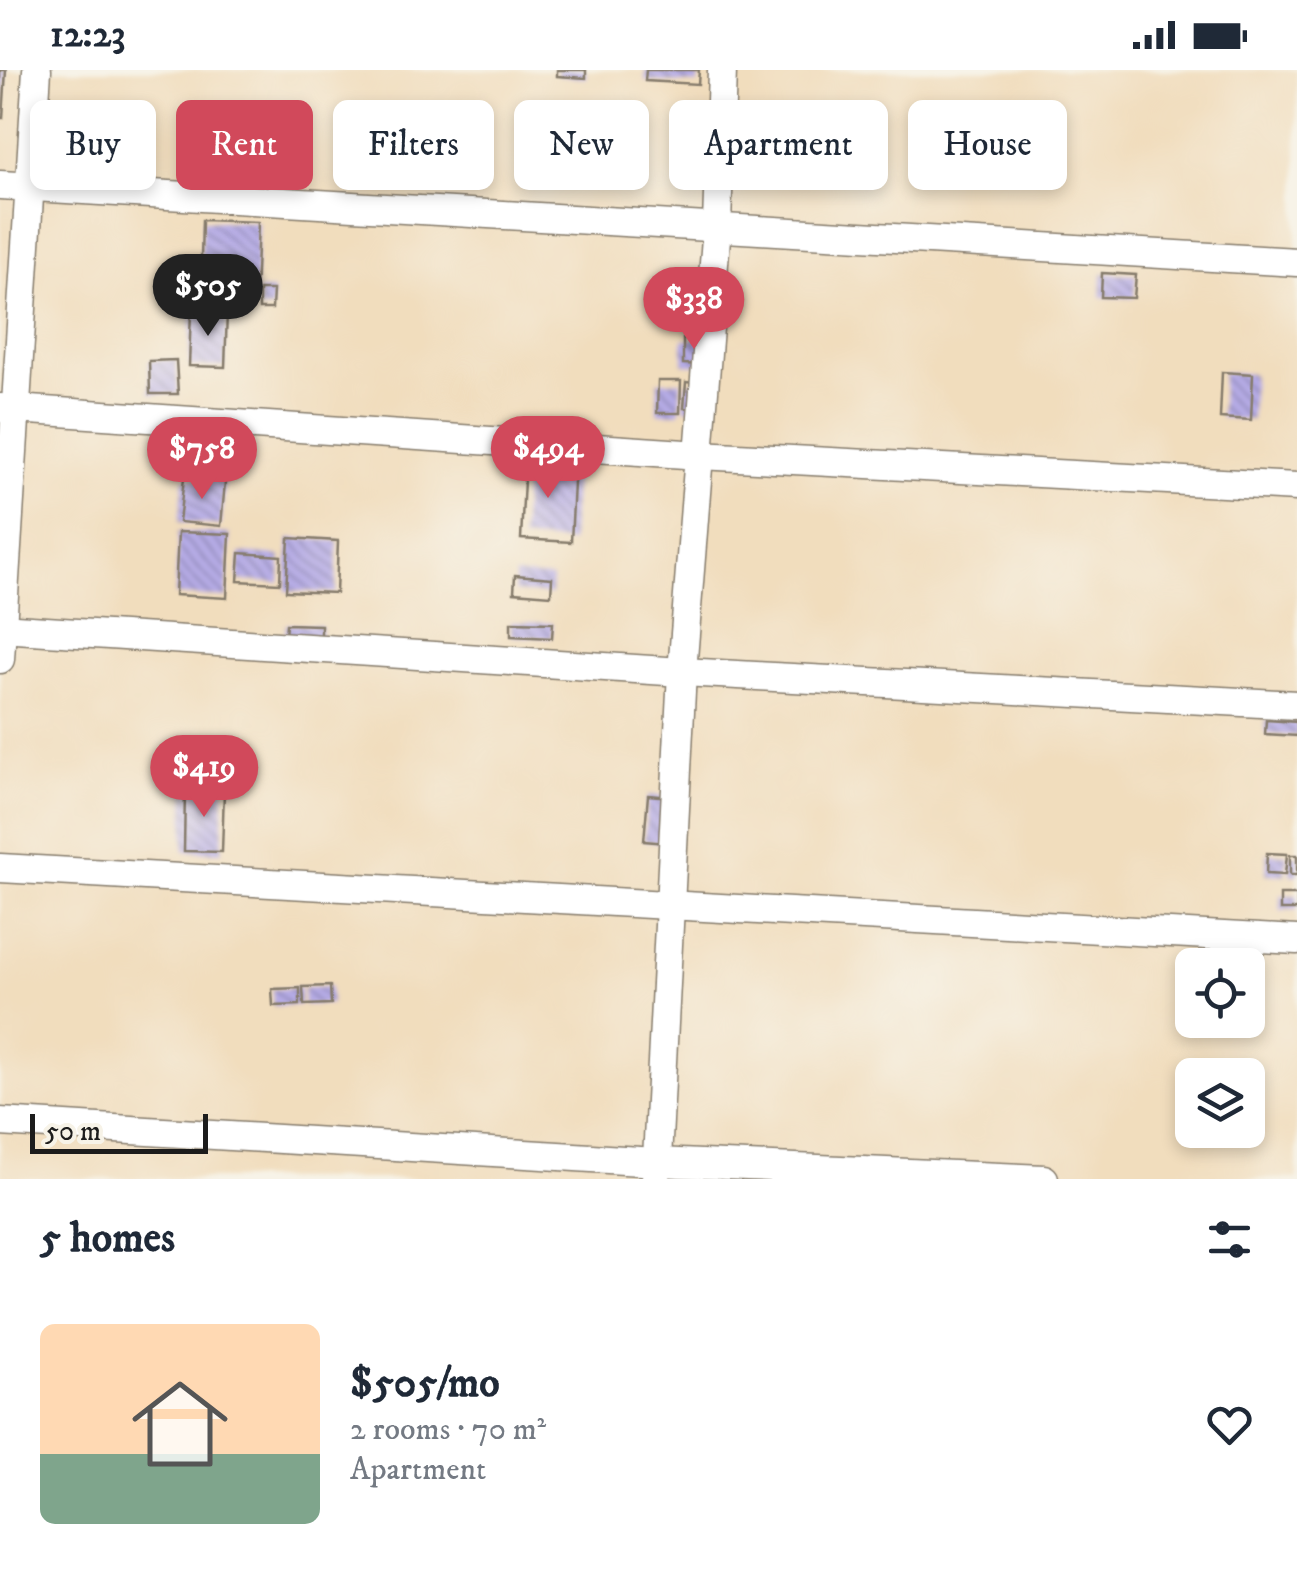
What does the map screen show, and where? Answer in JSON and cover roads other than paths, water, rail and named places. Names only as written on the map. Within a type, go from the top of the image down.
[{"type":"street","points":[[0,658],[14,186],[37,70]]},
{"type":"street","points":[[657,1170],[674,903],[682,672],[718,225],[722,70]]},
{"type":"street","points":[[14,186],[1297,262]]},
{"type":"street","points":[[7,408],[700,455],[1297,487]]},
{"type":"street","points":[[1,628],[682,672],[1297,705]]},
{"type":"street","points":[[0,868],[1297,940]]},
{"type":"street","points":[[0,1122],[657,1170],[1044,1179]]}]
